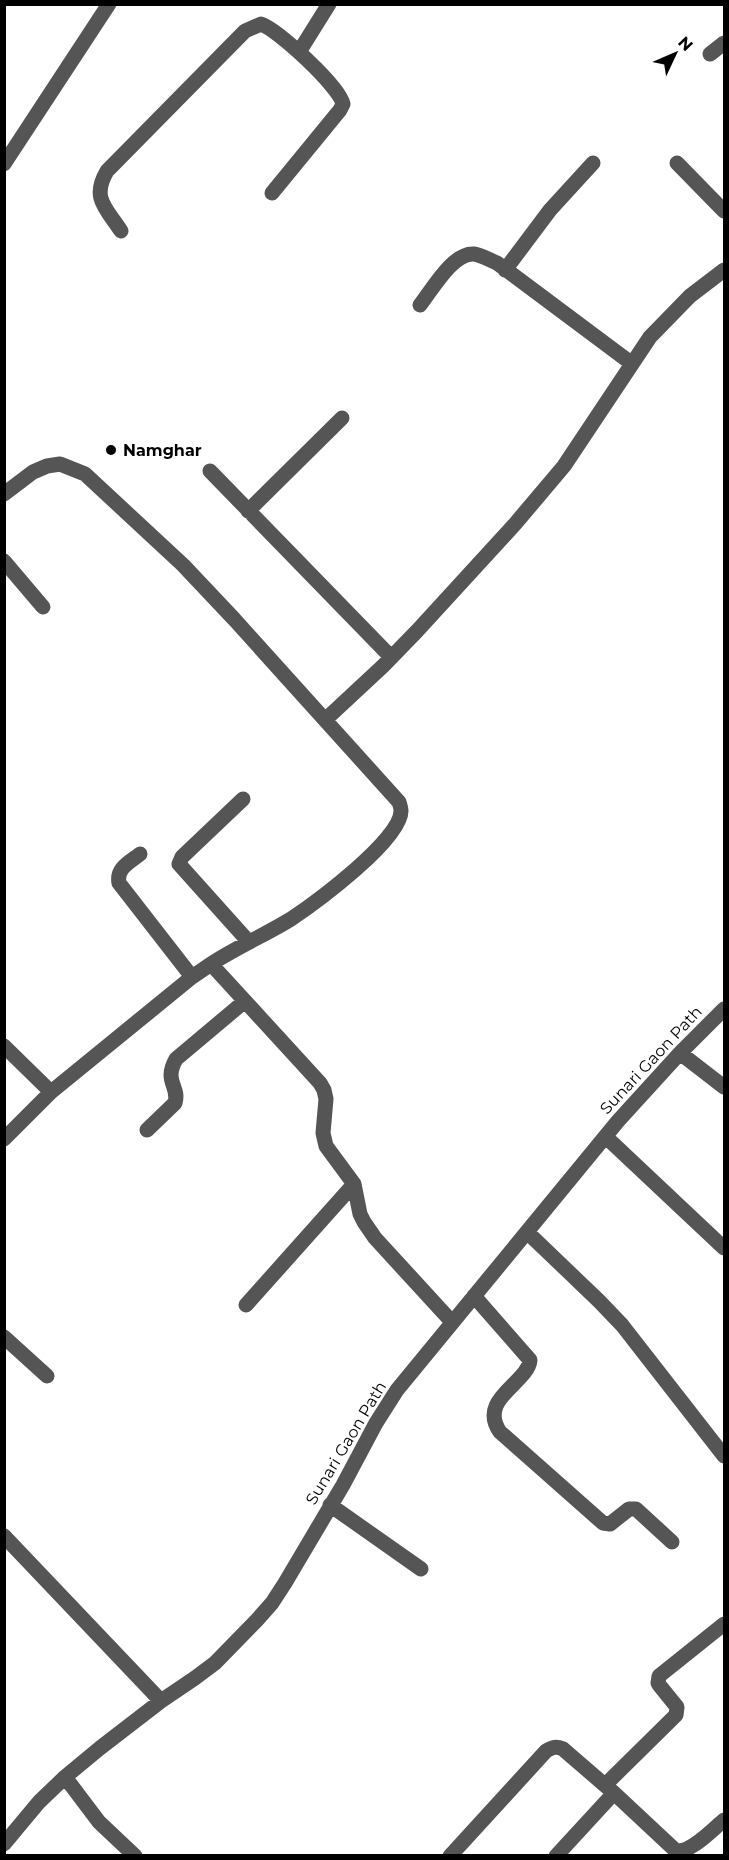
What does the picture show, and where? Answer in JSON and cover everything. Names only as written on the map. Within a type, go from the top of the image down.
[{"type":"street","points":[[4,165],[110,4]]},
{"type":"street","points":[[299,52],[329,4]]},
{"type":"street","points":[[121,231],[99,195],[99,187],[107,171],[245,31],[261,24],[269,27],[299,52],[339,94],[343,104],[272,193]]},
{"type":"street","points":[[710,54],[724,43]]},
{"type":"street","points":[[505,270],[550,210],[593,163]]},
{"type":"street","points":[[677,163],[724,211]]},
{"type":"street","points":[[420,305],[448,268],[463,256],[472,254],[485,257],[631,363]]},
{"type":"street","points":[[325,720],[441,606],[564,466],[650,337],[690,296],[724,270]]},
{"type":"street","points":[[248,511],[342,418]]},
{"type":"street","points":[[4,494],[33,472],[47,466],[60,464],[85,474],[183,565],[234,619],[399,802],[401,811],[393,830],[365,862],[324,896],[290,919],[211,963],[192,977],[51,1092],[4,1139]]},
{"type":"street","points":[[210,471],[391,657]]},
{"type":"street","points":[[4,561],[43,607]]},
{"type":"street","points":[[243,799],[182,857],[180,864],[248,941]]},
{"type":"street","points":[[140,854],[120,870],[119,883],[192,977]]},
{"type":"street","points":[[211,963],[320,1083],[326,1098],[323,1133],[326,1146],[354,1184],[360,1214],[369,1231],[452,1322]]},
{"type":"street","points":[[147,1130],[175,1103],[176,1093],[170,1075],[176,1059],[245,1001]]},
{"type":"street","name":"Sunari Gaon Path","points":[[4,1844],[39,1802],[65,1777],[161,1701],[215,1663],[257,1620],[285,1582],[387,1405],[409,1375],[606,1137],[680,1053],[724,1009]]},
{"type":"street","points":[[4,1046],[51,1092]]},
{"type":"street","points":[[680,1053],[724,1087]]},
{"type":"street","points":[[606,1137],[724,1248]]},
{"type":"street","points":[[246,1305],[354,1184]]},
{"type":"street","points":[[527,1232],[622,1325],[724,1456]]},
{"type":"street","points":[[474,1296],[530,1360],[529,1366],[510,1386],[494,1411],[493,1418],[500,1432],[603,1523],[610,1524],[629,1509],[636,1509],[672,1542]]},
{"type":"street","points":[[4,1337],[47,1376]]},
{"type":"street","points":[[330,1505],[421,1569]]},
{"type":"street","points":[[4,1536],[161,1701]]},
{"type":"street","points":[[556,1856],[609,1789],[676,1715],[676,1707],[658,1683],[659,1676],[724,1624]]},
{"type":"street","points":[[452,1855],[546,1751],[557,1746],[609,1789],[671,1848],[680,1852],[690,1849],[724,1820]]},
{"type":"street","points":[[65,1777],[99,1822],[135,1856]]},
{"type":"place","name":"Namghar","points":[[111,450]]}]
